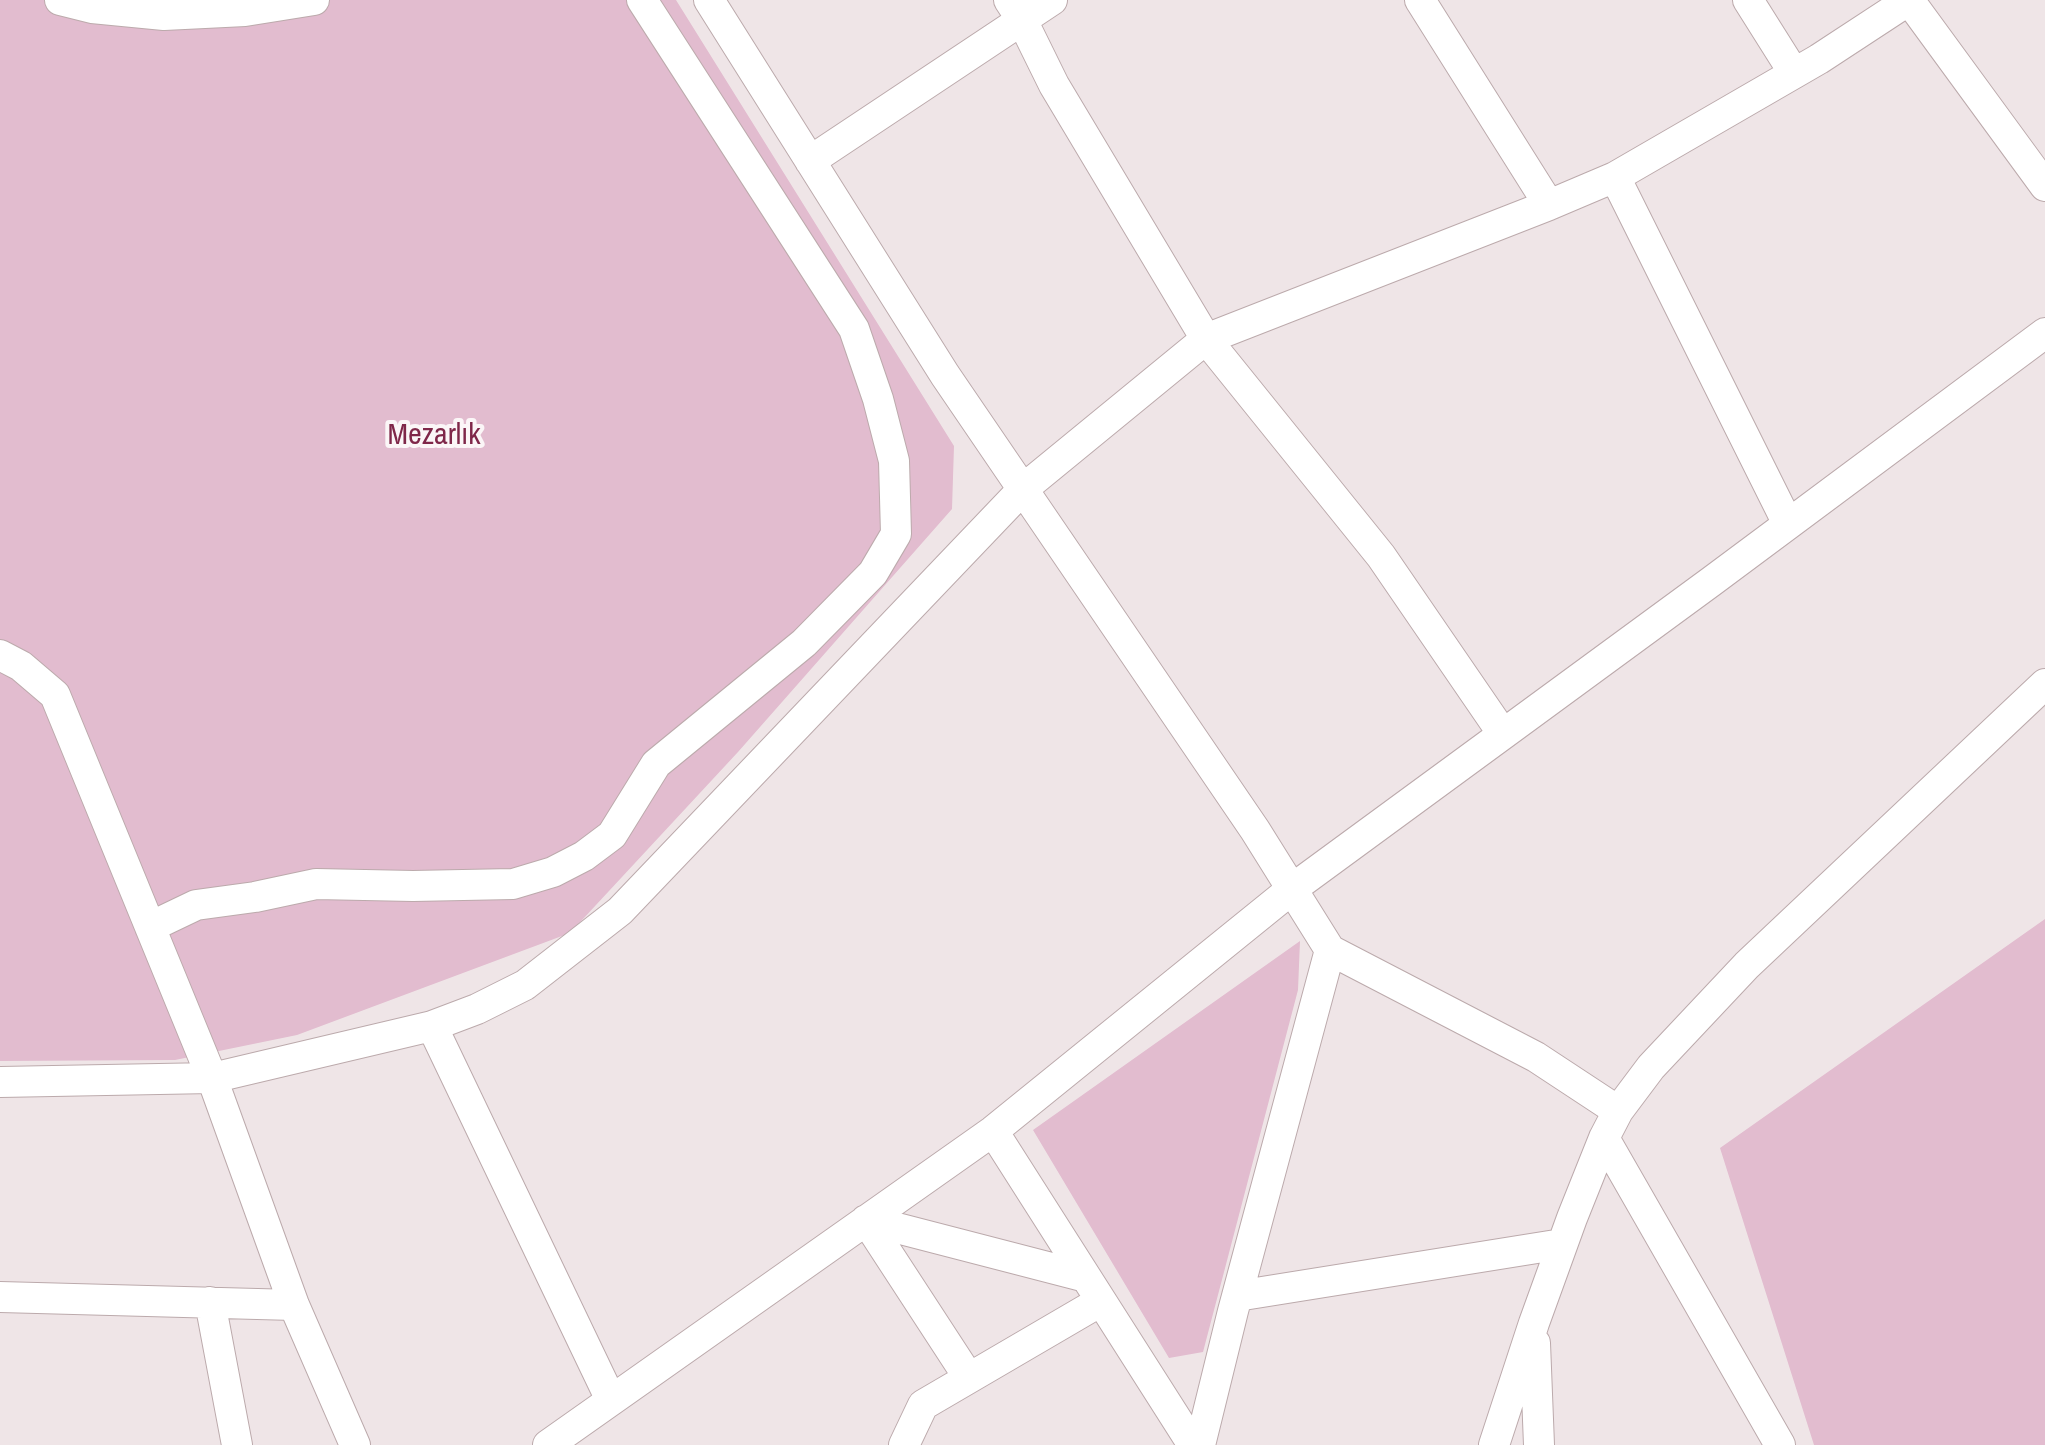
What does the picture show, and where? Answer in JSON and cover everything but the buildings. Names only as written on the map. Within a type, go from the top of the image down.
[{"type":"street","points":[[60,0],[92,8],[164,15],[245,10],[314,0]]},
{"type":"street","points":[[150,927],[196,905],[316,884],[513,884],[553,872],[584,856],[612,835],[656,764],[804,642],[873,574],[896,534],[894,461],[854,329],[642,0]]},
{"type":"street","points":[[709,0],[945,375],[1255,830],[1330,950],[1536,1056],[1618,1111]]},
{"type":"street","points":[[810,161],[1016,10],[1052,0]]},
{"type":"street","points":[[1420,0],[1549,205]]},
{"type":"street","points":[[1748,0],[1794,73]]},
{"type":"street","points":[[0,1082],[212,1078],[432,1026],[525,985],[620,911],[1022,489],[1206,339],[1615,176],[1794,73],[1909,0],[2045,186]]},
{"type":"street","points":[[1016,10],[1054,84],[1206,339],[1381,556],[1504,734]]},
{"type":"street","points":[[1615,176],[1788,524]]},
{"type":"street","points":[[548,1445],[993,1131],[1292,889],[2045,333]]},
{"type":"street","points":[[0,656],[21,666],[54,695],[212,1078],[294,1305],[355,1445]]},
{"type":"street","points":[[1494,1445],[1562,1244],[1618,1111],[1651,1067],[1747,965],[2045,684]]},
{"type":"street","points":[[1196,1445],[1330,950]]},
{"type":"street","points":[[432,1026],[611,1400]]},
{"type":"street","points":[[993,1131],[1196,1445]]},
{"type":"street","points":[[1604,1138],[1780,1445]]},
{"type":"street","points":[[866,1220],[1094,1289]]},
{"type":"street","points":[[866,1220],[968,1378]]},
{"type":"street","points":[[1237,1296],[1562,1244]]},
{"type":"street","points":[[904,1445],[923,1406],[1094,1289]]},
{"type":"street","points":[[0,1298],[294,1305]]},
{"type":"street","points":[[210,1302],[237,1445]]},
{"type":"street","points":[[1534,1323],[1539,1445]]},
{"type":"green space","name":"Mezarlık","points":[[0,0],[676,0],[954,446],[952,509],[738,752],[570,933],[297,1035],[175,1060],[0,1061]]},
{"type":"green space","points":[[2045,919],[2045,1445],[1814,1445],[1720,1148]]},
{"type":"green space","points":[[1300,941],[1298,990],[1203,1352],[1169,1358],[1033,1130]]}]
